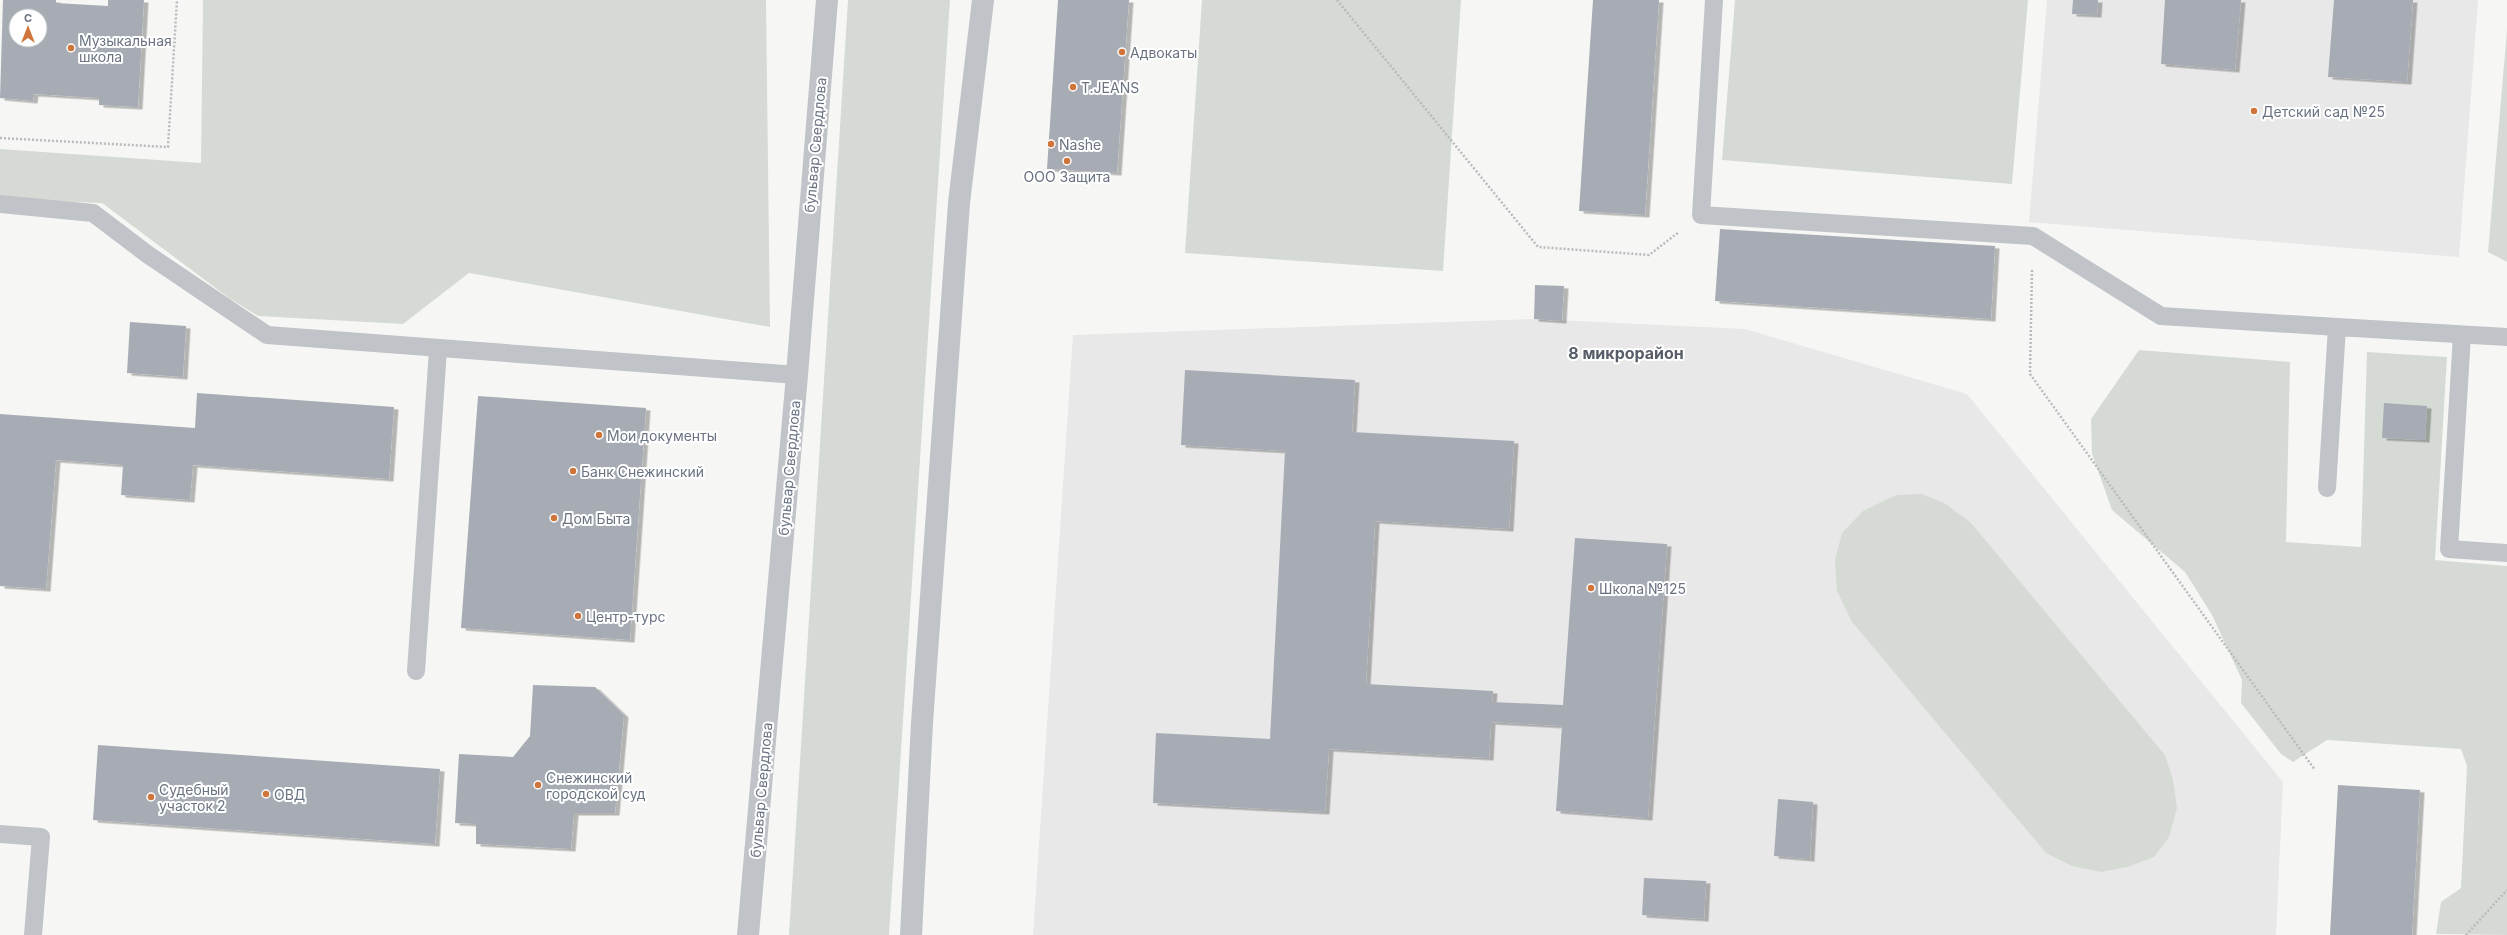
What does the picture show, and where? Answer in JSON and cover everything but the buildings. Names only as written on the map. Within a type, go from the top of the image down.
[{"type":"street","name":"бульвар Свердлова","points":[[748,935],[797,375],[827,0]]},
{"type":"street","points":[[911,935],[922,723],[959,203],[983,0]]},
{"type":"lane","points":[[1714,0],[1701,215],[2033,236],[2161,316],[2507,337]]},
{"type":"lane","points":[[0,204],[93,213],[147,254],[267,335],[438,350],[797,375]]},
{"type":"lane","points":[[2328,488],[2337,327]]},
{"type":"lane","points":[[2462,335],[2448,549],[2507,553]]},
{"type":"lane","points":[[416,671],[438,350]]},
{"type":"lane","points":[[0,834],[40,837],[33,935]]},
{"type":"path","points":[[0,138],[168,147],[177,0]]},
{"type":"path","points":[[1337,0],[1538,247],[1649,255],[1701,215]]},
{"type":"path","points":[[2033,236],[2030,374],[2315,770]]},
{"type":"path","points":[[2466,935],[2507,890]]},
{"type":"shaded area","points":[[203,0],[766,0],[770,327],[469,273],[403,324],[258,316],[229,298],[102,203],[0,199],[0,149],[201,163]]},
{"type":"shaded area","points":[[848,0],[950,0],[889,935],[789,935]]},
{"type":"shaded area","points":[[1202,0],[1461,0],[1443,271],[1185,253]]},
{"type":"shaded area","points":[[1735,0],[2028,0],[2012,184],[1722,160]]},
{"type":"shaded area","name":"Детский сад №25","points":[[2047,0],[2478,0],[2459,257],[2029,222]]},
{"type":"shaded area","points":[[2507,30],[2507,262],[2488,252]]},
{"type":"shaded area","name":"Школа №125","points":[[1534,319],[1745,329],[1967,394],[2283,782],[2276,935],[1033,935],[1073,335]]},
{"type":"shaded area","points":[[2139,350],[2290,362],[2286,542],[2361,547],[2367,352],[2447,357],[2435,560],[2507,566],[2507,935],[2436,934],[2441,902],[2461,888],[2467,766],[2461,749],[2327,740],[2293,762],[2281,754],[2241,703],[2242,680],[2212,615],[2185,572],[2112,510],[2092,454],[2091,419]]},
{"type":"shaded area","points":[[1922,494],[1946,504],[1971,523],[2165,755],[2173,780],[2177,808],[2169,837],[2154,857],[2127,867],[2101,872],[2072,866],[2046,853],[1852,622],[1837,591],[1835,560],[1842,533],[1863,511],[1896,495]]},
{"type":"place","name":"Музыкальная школа","points":[[71,48]]},
{"type":"place","name":"Адвокаты","points":[[1122,52]]},
{"type":"place","name":"T.JEANS","points":[[1073,87]]},
{"type":"place","name":"Детский сад №25","points":[[2254,111]]},
{"type":"place","name":"Nashe","points":[[1051,144]]},
{"type":"place","name":"ООО Защита","points":[[1067,161]]},
{"type":"place","name":"Мои документы","points":[[599,435]]},
{"type":"place","name":"Банк Снежинский","points":[[573,471]]},
{"type":"place","name":"Дом Быта","points":[[554,518]]},
{"type":"place","name":"Школа №125","points":[[1591,588]]},
{"type":"place","name":"Центр-турс","points":[[578,616]]},
{"type":"place","name":"Снежинский городской суд","points":[[538,785]]},
{"type":"place","name":"ОВД","points":[[266,794]]},
{"type":"place","name":"Судебный участок 2","points":[[151,797]]},
{"type":"district","name":"8 микрорайон","points":[[1626,353]]}]
